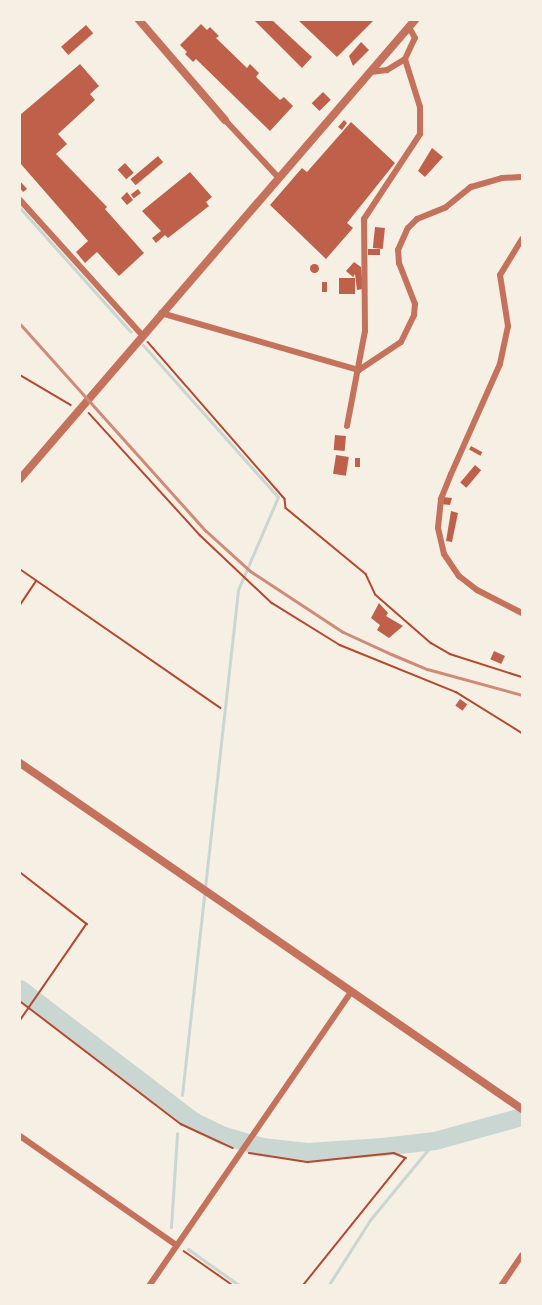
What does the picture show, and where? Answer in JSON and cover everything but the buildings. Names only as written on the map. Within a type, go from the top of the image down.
[{"type":"street","points":[[139,20],[225,120],[278,177]]},
{"type":"street","points":[[20,478],[141,334],[415,20]]},
{"type":"street","points":[[371,72],[387,70],[405,59],[415,38],[409,27]]},
{"type":"street","points":[[347,426],[365,332],[364,219],[420,134],[420,107],[405,59]]},
{"type":"street","points":[[160,313],[359,370],[402,342],[414,315],[415,304],[399,263],[398,250],[408,228],[417,219],[446,207],[471,187],[502,178],[522,177]]},
{"type":"street","points":[[20,200],[141,334]]},
{"type":"street","points":[[522,239],[500,275],[508,326],[500,364],[441,499],[438,528],[444,554],[459,576],[477,590],[522,613]]},
{"type":"street","points":[[20,764],[522,1109]]},
{"type":"street","points":[[148,1286],[351,992]]},
{"type":"street","points":[[20,1136],[176,1245]]},
{"type":"street","points":[[501,1286],[522,1255]]},
{"type":"path","points":[[141,334],[285,499],[286,508],[366,574],[376,595],[431,643],[450,654],[522,678]]},
{"type":"path","points":[[20,375],[78,408],[86,410],[200,535],[272,603],[340,645],[456,692],[522,734]]},
{"type":"path","points":[[20,569],[221,708]]},
{"type":"path","points":[[20,605],[37,581]]},
{"type":"path","points":[[20,872],[87,924],[20,1021]]},
{"type":"path","points":[[176,1245],[234,1286]]},
{"type":"waterway","points":[[20,208],[131,332]]},
{"type":"waterway","points":[[143,345],[278,497],[238,590],[182,1095]]},
{"type":"waterway","points":[[20,989],[193,1121],[224,1136],[262,1147],[308,1152],[383,1147],[435,1141],[522,1117]]},
{"type":"waterway","points":[[171,1227],[177,1133]]},
{"type":"waterway","points":[[328,1286],[370,1220],[435,1141]]},
{"type":"waterway","points":[[188,1249],[240,1286]]},
{"type":"railway","points":[[20,324],[206,531],[250,571],[343,632],[391,654],[427,669],[522,695]]}]
